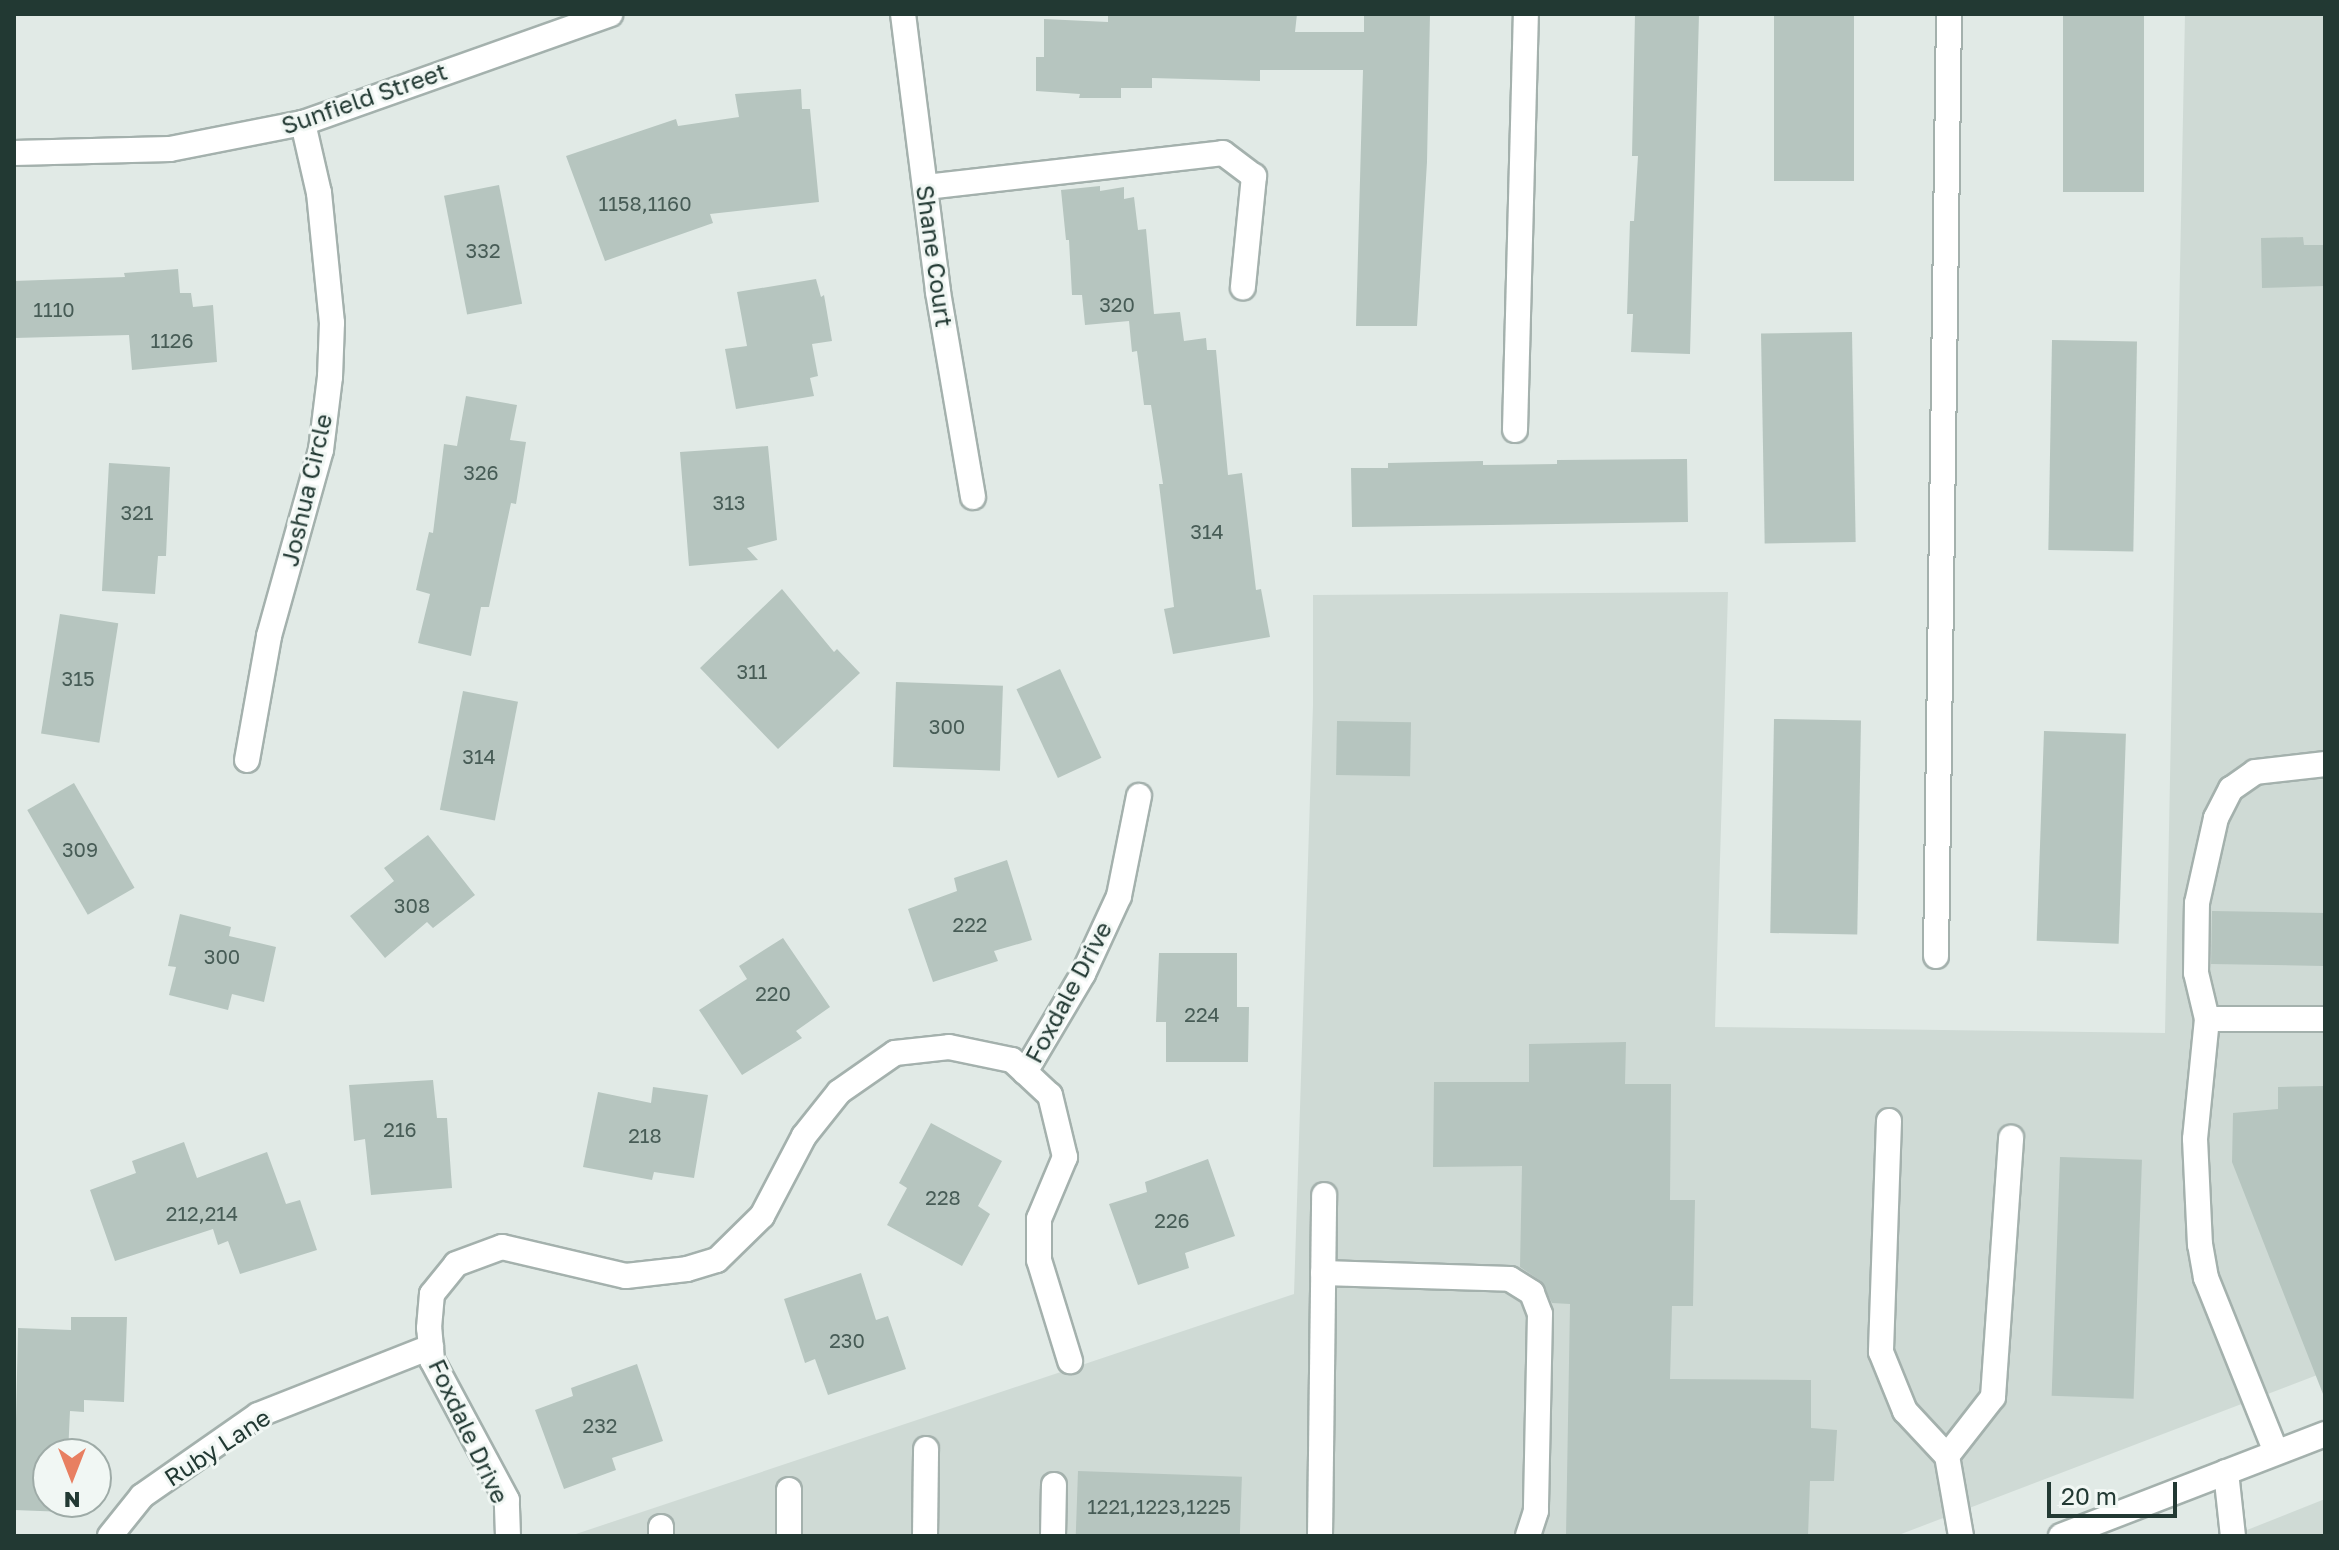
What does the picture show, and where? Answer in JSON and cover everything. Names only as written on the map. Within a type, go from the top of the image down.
[{"type":"street","name":"Sunfield Street","points":[[14,153],[170,149],[303,123],[610,14]]},
{"type":"street","name":"Shane Court","points":[[903,14],[938,292],[973,497]]},
{"type":"street","points":[[1515,430],[1526,14]]},
{"type":"street","points":[[1936,956],[1949,14]]},
{"type":"street","name":"Joshua Circle","points":[[247,760],[269,636],[321,450],[330,377],[332,323],[319,193],[303,123]]},
{"type":"street","points":[[926,187],[1223,153],[1254,176],[1243,287]]},
{"type":"street","points":[[2276,1452],[2206,1278],[2200,1245],[2195,1139],[2207,1019],[2196,973],[2197,903],[2216,818],[2231,789],[2255,772],[2325,764]]},
{"type":"street","name":"Foxdale Drive","points":[[508,1536],[507,1500],[432,1360],[432,1294],[456,1264],[502,1247],[626,1276],[687,1269],[717,1260],[762,1216],[804,1136],[839,1092],[895,1053],[949,1047],[1012,1060],[1025,1072],[1083,974],[1119,896],[1139,796]]},
{"type":"street","points":[[2207,1019],[2325,1019]]},
{"type":"street","points":[[1025,1072],[1050,1095],[1065,1157],[1039,1219],[1039,1260],[1070,1361]]},
{"type":"street","points":[[1889,1121],[1881,1352],[1905,1411],[1947,1456],[1961,1536]]},
{"type":"street","points":[[1947,1456],[1993,1397],[2011,1138]]},
{"type":"street","points":[[1320,1536],[1324,1195]]},
{"type":"street","points":[[1323,1273],[1510,1279],[1532,1293],[1540,1314],[1536,1511],[1528,1536]]},
{"type":"street","name":"Ruby Lane","points":[[110,1536],[142,1496],[258,1415],[431,1347]]},
{"type":"street","points":[[2062,1536],[2325,1434]]},
{"type":"street","points":[[925,1536],[926,1449]]},
{"type":"street","points":[[2226,1472],[2233,1536]]},
{"type":"street","points":[[1053,1536],[1054,1485]]},
{"type":"street","points":[[789,1490],[789,1536]]},
{"type":"shaded area","points":[[2185,14],[2325,14],[2325,1372],[1896,1536],[570,1536],[1294,1294],[1313,705],[1313,595],[1728,592],[1715,1027],[2165,1033]]},
{"type":"shaded area","points":[[2325,1499],[2325,1536],[2232,1536]]},
{"type":"building","points":[[1108,14],[1297,14],[1295,32],[1364,32],[1364,14],[1430,14],[1427,162],[1417,326],[1356,326],[1363,70],[1260,70],[1260,81],[1152,78],[1152,88],[1121,88],[1121,98],[1079,98],[1080,94],[1036,91],[1036,57],[1044,57],[1044,19],[1108,22]]},
{"type":"building","points":[[1635,14],[1699,14],[1690,354],[1631,352],[1633,314],[1627,314],[1630,221],[1634,221],[1638,156],[1632,156]]},
{"type":"building","points":[[1774,14],[1854,14],[1854,181],[1774,181]]},
{"type":"building","points":[[2063,14],[2144,14],[2144,192],[2063,192]]},
{"type":"building","points":[[801,89],[802,109],[810,109],[819,202],[710,214],[713,223],[605,261],[566,156],[676,119],[678,126],[739,117],[735,94]]},
{"type":"building","points":[[499,185],[522,304],[467,314],[444,196]]},
{"type":"building","points":[[1100,186],[1100,191],[1124,187],[1124,199],[1134,197],[1138,230],[1146,229],[1154,314],[1180,312],[1184,341],[1206,338],[1207,350],[1216,350],[1228,475],[1242,473],[1256,590],[1261,589],[1270,637],[1173,654],[1164,609],[1174,607],[1159,484],[1163,484],[1151,405],[1144,405],[1137,351],[1132,352],[1129,321],[1085,325],[1082,295],[1072,295],[1069,240],[1066,240],[1061,190]]},
{"type":"building","points":[[2303,237],[2304,245],[2325,245],[2325,286],[2262,288],[2261,238]]},
{"type":"building","points":[[178,269],[180,293],[191,293],[193,307],[213,305],[217,362],[132,370],[129,335],[14,338],[14,281],[125,277],[124,273]]},
{"type":"building","points":[[816,279],[821,297],[824,295],[832,341],[812,344],[818,376],[810,378],[814,396],[736,409],[725,349],[747,346],[737,292]]},
{"type":"building","points":[[1852,332],[1856,542],[1765,544],[1761,334]]},
{"type":"building","points":[[2052,340],[2137,341],[2133,551],[2048,550]]},
{"type":"building","points":[[466,396],[517,405],[510,440],[526,442],[516,504],[511,503],[489,607],[481,607],[471,656],[418,643],[430,594],[416,590],[429,532],[433,533],[444,444],[457,446]]},
{"type":"building","points":[[768,446],[777,540],[747,548],[758,560],[689,566],[680,452]]},
{"type":"building","points":[[1687,459],[1688,522],[1352,527],[1351,468],[1388,468],[1388,463],[1483,461],[1483,465],[1557,464],[1557,460]]},
{"type":"building","points":[[109,463],[170,467],[166,556],[158,556],[155,594],[102,591]]},
{"type":"building","points":[[782,589],[834,652],[837,649],[860,673],[778,749],[700,668]]},
{"type":"building","points":[[60,614],[118,623],[99,743],[41,734]]},
{"type":"building","points":[[1060,669],[1101,758],[1058,778],[1016,689]]},
{"type":"building","points":[[896,682],[1003,686],[1000,771],[893,767]]},
{"type":"building","points":[[463,691],[518,702],[495,820],[440,810]]},
{"type":"building","points":[[1774,719],[1861,721],[1857,934],[1770,933]]},
{"type":"building","points":[[1337,721],[1411,722],[1410,776],[1336,775]]},
{"type":"building","points":[[2044,731],[2126,734],[2119,944],[2037,941]]},
{"type":"building","points":[[74,783],[134,888],[88,915],[27,810]]},
{"type":"building","points":[[428,835],[475,895],[433,928],[427,922],[385,958],[350,916],[394,881],[384,868]]},
{"type":"building","points":[[1007,860],[1032,940],[994,951],[998,961],[933,982],[908,909],[957,891],[954,878]]},
{"type":"building","points":[[2212,911],[2325,913],[2324,966],[2211,964]]},
{"type":"building","points":[[180,914],[231,927],[229,936],[276,947],[264,1002],[232,994],[228,1010],[169,995],[176,967],[168,966]]},
{"type":"building","points":[[783,938],[830,1007],[796,1031],[802,1038],[742,1075],[699,1010],[747,979],[739,966]]},
{"type":"building","points":[[1159,953],[1237,953],[1237,1007],[1249,1007],[1248,1062],[1166,1062],[1166,1022],[1156,1022]]},
{"type":"building","points":[[1626,1042],[1625,1084],[1671,1084],[1670,1200],[1695,1200],[1693,1306],[1672,1306],[1670,1379],[1811,1380],[1811,1428],[1837,1430],[1834,1481],[1810,1481],[1808,1536],[1566,1536],[1570,1304],[1552,1303],[1541,1281],[1520,1267],[1522,1166],[1433,1167],[1434,1082],[1529,1082],[1529,1044]]},
{"type":"building","points":[[433,1080],[437,1118],[447,1118],[452,1188],[371,1195],[365,1139],[354,1141],[349,1085]]},
{"type":"building","points":[[2325,1086],[2323,1394],[2232,1162],[2233,1113],[2278,1109],[2278,1087]]},
{"type":"building","points":[[653,1087],[708,1095],[694,1178],[654,1172],[652,1180],[583,1167],[598,1092],[651,1103]]},
{"type":"building","points":[[931,1123],[1002,1161],[978,1206],[990,1214],[962,1266],[887,1225],[907,1188],[899,1183]]},
{"type":"building","points":[[184,1142],[197,1178],[267,1152],[286,1204],[300,1200],[317,1250],[240,1274],[228,1241],[218,1245],[213,1229],[115,1261],[90,1190],[136,1173],[132,1161]]},
{"type":"building","points":[[2060,1157],[2142,1160],[2134,1399],[2052,1396]]},
{"type":"building","points":[[1208,1159],[1235,1236],[1185,1253],[1189,1268],[1138,1285],[1109,1204],[1147,1192],[1145,1182]]},
{"type":"building","points":[[861,1273],[876,1320],[888,1316],[906,1369],[828,1395],[815,1359],[805,1363],[784,1299]]},
{"type":"building","points":[[71,1317],[127,1317],[124,1402],[84,1400],[84,1412],[70,1411],[69,1438],[32,1438],[32,1511],[14,1510],[18,1328],[71,1330]]},
{"type":"building","points":[[637,1364],[663,1441],[612,1458],[616,1470],[564,1489],[535,1410],[573,1396],[571,1388]]},
{"type":"building","points":[[1078,1471],[1242,1477],[1240,1536],[1076,1536]]}]
